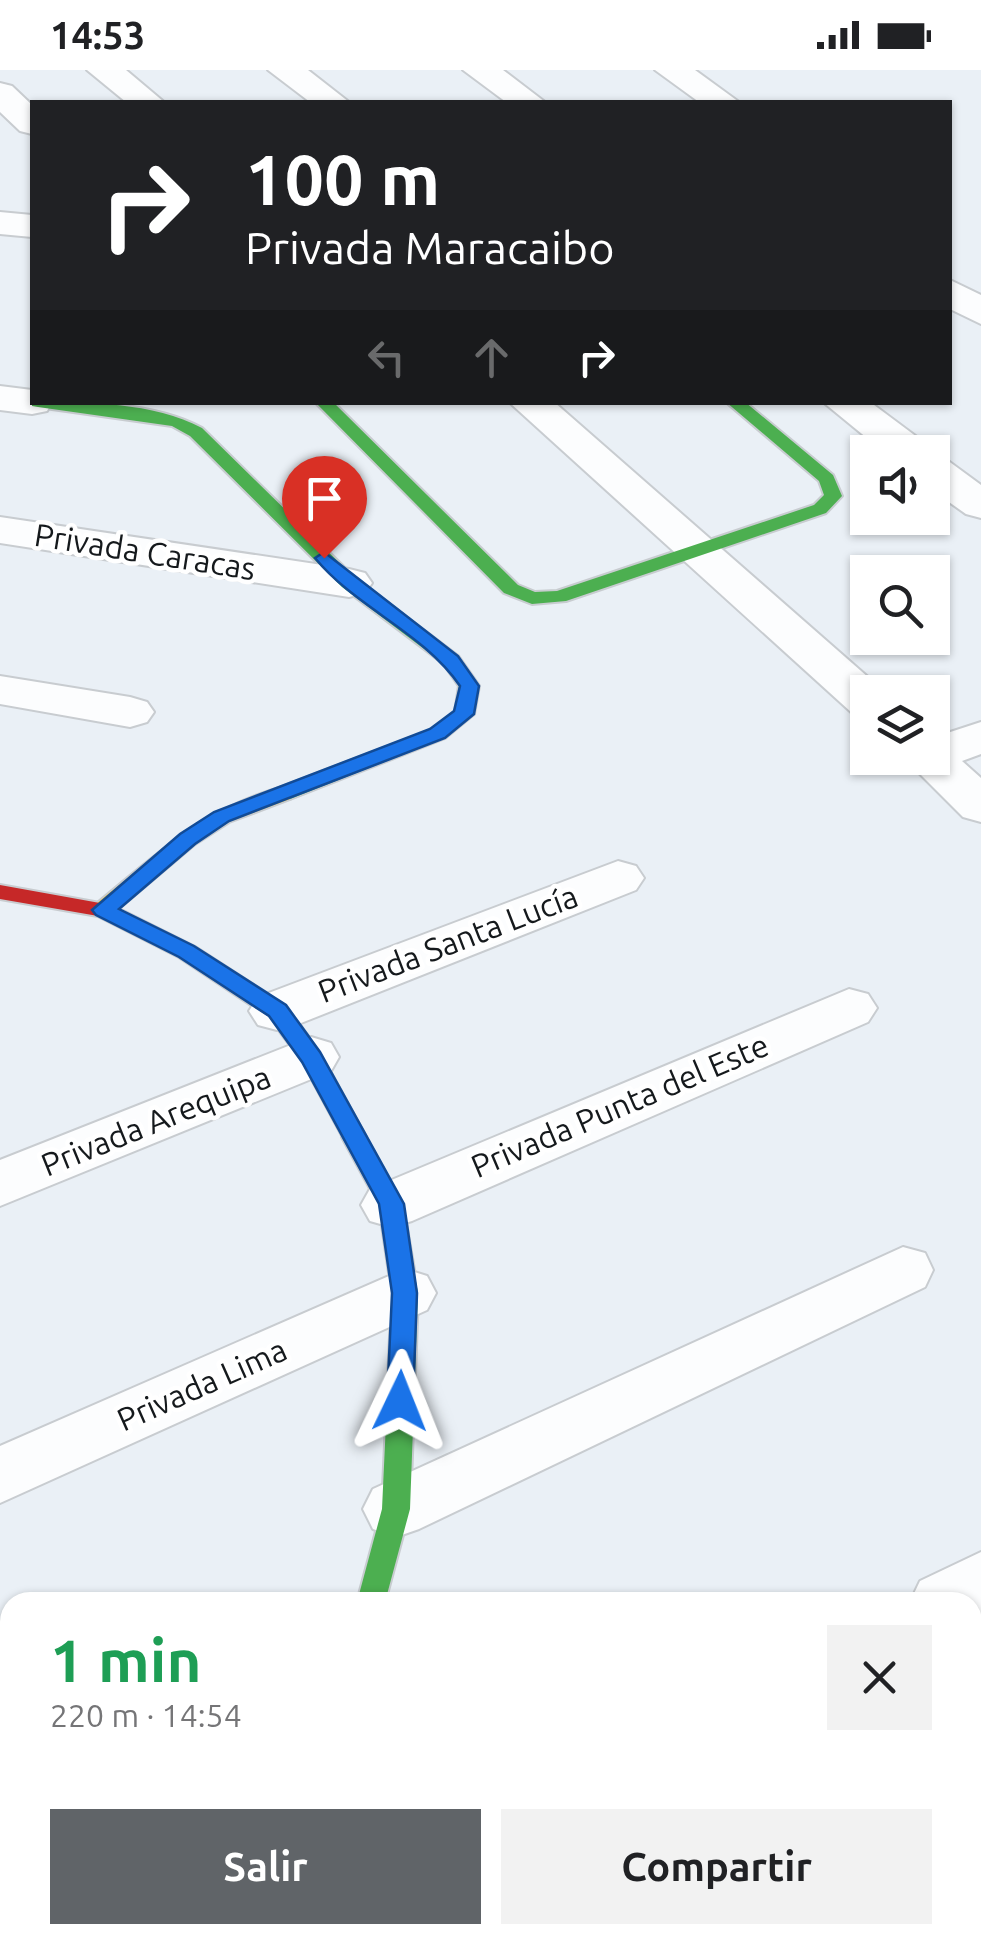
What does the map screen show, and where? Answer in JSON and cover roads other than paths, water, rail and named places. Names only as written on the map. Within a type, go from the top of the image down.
[{"type":"street","points":[[0,82],[7,70]]},
{"type":"street","points":[[104,70],[144,100]]},
{"type":"street","points":[[285,70],[329,100]]},
{"type":"street","points":[[480,70],[525,100]]},
{"type":"street","points":[[672,70],[719,100]]},
{"type":"street","points":[[0,93],[30,122]]},
{"type":"street","points":[[0,224],[30,226]]},
{"type":"street","points":[[0,398],[30,401]]},
{"type":"street","points":[[56,405],[176,422],[196,432],[350,582],[452,660],[470,686],[464,714],[438,734],[222,816],[188,839],[103,910]]},
{"type":"street","points":[[326,405],[511,589],[532,598],[559,597],[820,510],[833,496],[827,479],[738,405]]},
{"type":"street","points":[[533,405],[850,686]]},
{"type":"street","points":[[847,405],[887,435]]},
{"type":"street","points":[[950,482],[981,505]]},
{"type":"street","name":"Privada Caracas","points":[[0,530],[350,582]]},
{"type":"street","points":[[0,690],[130,712]]},
{"type":"street","points":[[950,749],[981,737]]},
{"type":"street","points":[[950,775],[981,806]]},
{"type":"street","name":"Privada Santa Lucía","points":[[278,1011],[618,878]]},
{"type":"street","points":[[0,892],[103,910],[186,952],[278,1011],[312,1058],[391,1204],[405,1293],[396,1509],[374,1592]]},
{"type":"street","name":"Privada Punta del Este","points":[[391,1204],[849,1008]]},
{"type":"street","name":"Privada Arequipa","points":[[0,1184],[312,1058]]},
{"type":"street","points":[[396,1509],[903,1270]]},
{"type":"street","name":"Privada Lima","points":[[0,1476],[405,1293]]}]
